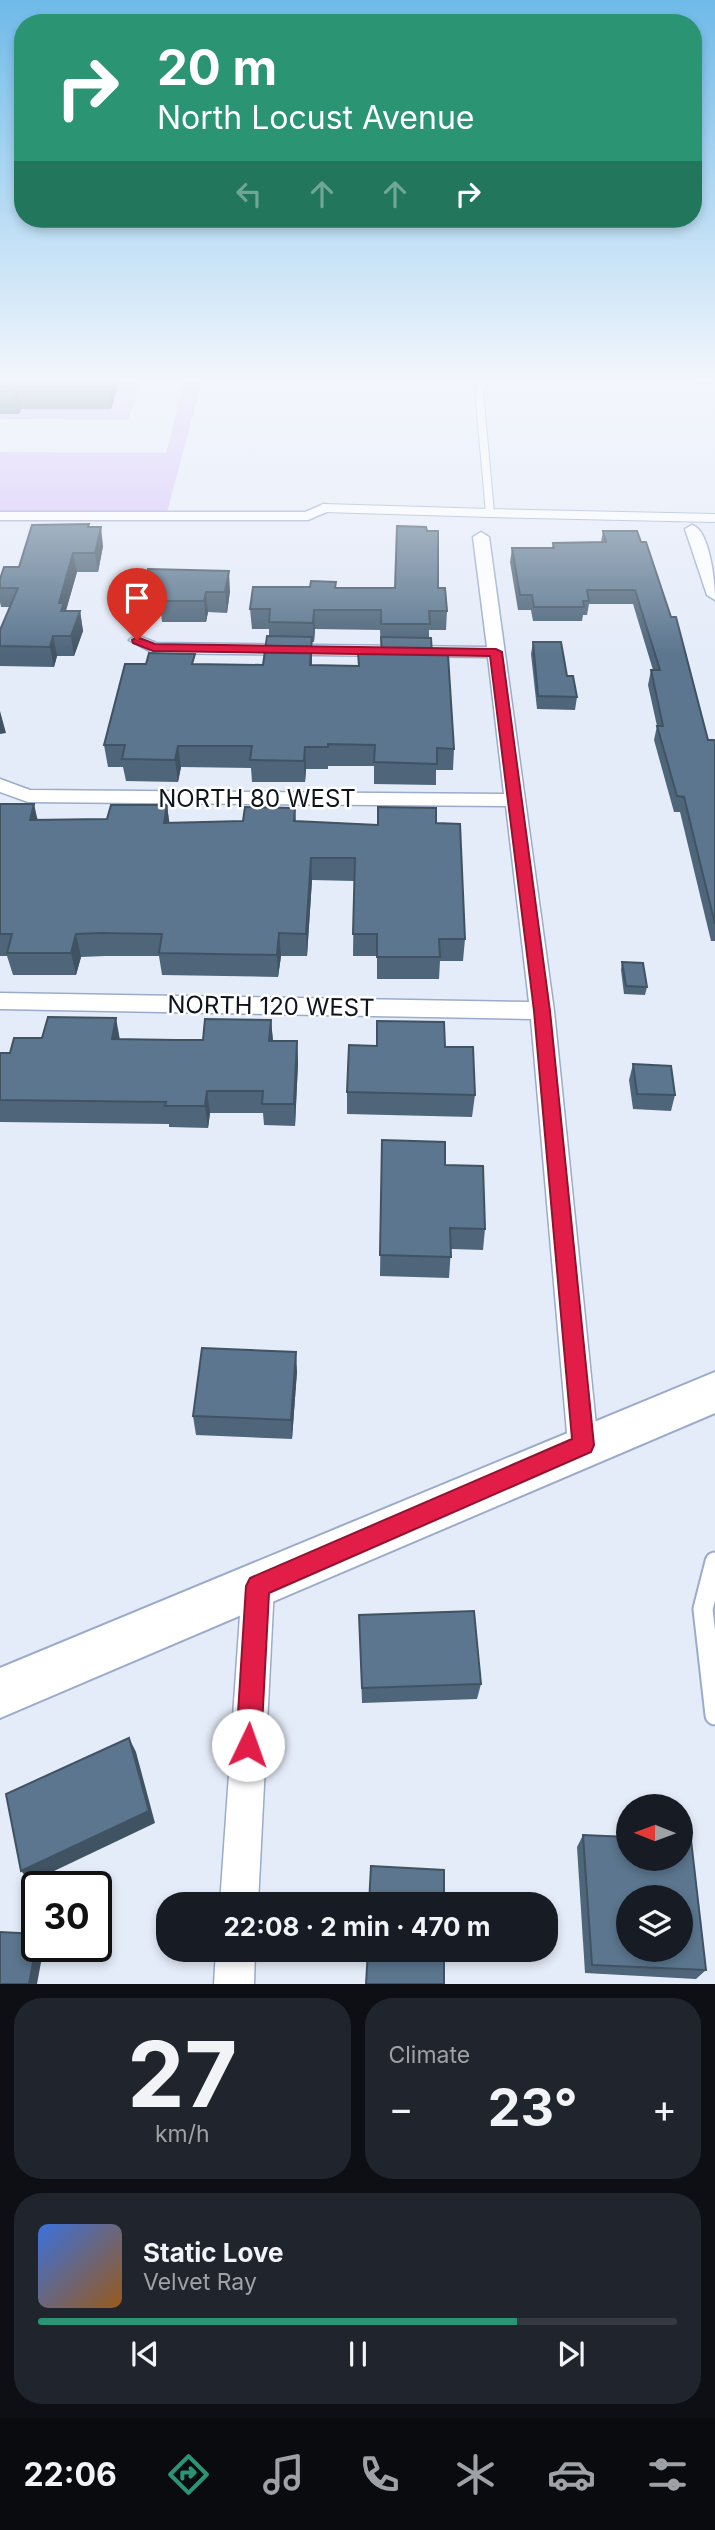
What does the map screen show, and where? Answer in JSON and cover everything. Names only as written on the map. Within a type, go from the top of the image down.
[{"type":"street","points":[[0,516],[308,516],[324,508]]},
{"type":"street","points":[[692,529],[715,595]]},
{"type":"street","points":[[481,537],[542,1011],[583,1445]]},
{"type":"street","points":[[137,640],[153,648],[496,652]]},
{"type":"street","name":"NORTH 80 WEST","points":[[0,785],[28,796],[516,800]]},
{"type":"street","name":"NORTH 120 WEST","points":[[0,1001],[542,1011]]},
{"type":"street","points":[[0,1693],[258,1586],[583,1445],[715,1392]]},
{"type":"street","points":[[240,1892],[258,1586]]},
{"type":"street","points":[[234,1984],[235,1962]]},
{"type":"lane","points":[[486,470],[490,513]]},
{"type":"lane","points":[[324,508],[715,518]]},
{"type":"lane","points":[[715,1562],[703,1609],[715,1715]]},
{"type":"shaded area","points":[[0,470],[178,470],[167,512],[0,512]]},
{"type":"building","points":[[89,524],[88,527],[101,527],[95,553],[73,553],[59,603],[64,603],[61,611],[80,611],[71,636],[53,636],[50,647],[0,646],[0,630],[18,588],[0,588],[0,579],[4,567],[19,567],[32,525]]},
{"type":"building","points":[[397,526],[426,527],[427,531],[438,531],[438,588],[445,588],[447,611],[429,611],[430,624],[381,624],[381,610],[314,610],[313,623],[269,622],[270,609],[250,609],[253,587],[310,587],[311,581],[336,582],[335,588],[395,588]]},
{"type":"building","points":[[603,531],[637,531],[641,542],[646,542],[671,617],[676,617],[708,740],[715,742],[715,924],[684,797],[677,796],[657,726],[663,726],[651,670],[660,670],[635,590],[587,590],[589,601],[583,601],[584,607],[534,607],[532,595],[520,595],[512,548],[554,548],[553,543],[606,542]]},
{"type":"building","points":[[148,569],[229,571],[225,592],[206,592],[204,601],[160,601],[162,591],[143,591]]},
{"type":"building","points":[[267,636],[312,637],[310,665],[359,666],[358,653],[382,653],[381,637],[431,638],[432,655],[448,655],[454,749],[437,748],[437,764],[374,762],[375,745],[328,744],[328,747],[305,747],[304,761],[250,760],[252,746],[178,746],[175,760],[122,759],[125,745],[104,745],[125,664],[146,664],[149,653],[195,654],[192,664],[263,665]]},
{"type":"building","points":[[533,642],[561,642],[567,676],[573,676],[577,697],[538,696]]},
{"type":"building","points":[[0,804],[34,804],[30,820],[107,819],[111,805],[167,805],[164,823],[243,821],[245,807],[295,808],[294,821],[378,825],[378,807],[436,808],[436,823],[460,824],[465,939],[439,939],[440,957],[377,957],[377,934],[353,934],[355,858],[311,858],[306,934],[279,933],[277,955],[159,953],[162,934],[101,933],[76,934],[71,953],[7,953],[12,934],[0,934]]},
{"type":"building","points":[[622,962],[643,963],[647,987],[626,986]]},
{"type":"building","points":[[48,1017],[116,1018],[112,1039],[176,1040],[203,1040],[205,1019],[271,1020],[269,1041],[297,1041],[294,1104],[262,1104],[263,1091],[207,1091],[205,1106],[165,1106],[166,1102],[0,1100],[0,1053],[10,1053],[14,1038],[42,1038]]},
{"type":"building","points":[[377,1021],[444,1022],[445,1047],[473,1047],[475,1095],[347,1092],[349,1045],[377,1046]]},
{"type":"building","points":[[633,1064],[671,1066],[675,1095],[637,1094]]},
{"type":"building","points":[[382,1140],[445,1142],[445,1165],[483,1166],[485,1229],[450,1228],[451,1257],[380,1255]]},
{"type":"building","points":[[202,1348],[296,1352],[291,1420],[193,1416]]},
{"type":"building","points":[[474,1611],[481,1684],[362,1688],[359,1615]]},
{"type":"building","points":[[129,1738],[149,1811],[21,1871],[6,1794]]},
{"type":"building","points":[[583,1835],[616,1836],[616,1871],[693,1871],[693,1857],[706,1970],[592,1965]]},
{"type":"building","points":[[371,1866],[444,1870],[444,1892],[370,1892]]},
{"type":"building","points":[[0,1932],[21,1933],[21,1962],[33,1962],[29,1984],[0,1984]]},
{"type":"building","points":[[367,1962],[444,1962],[444,1984],[366,1984]]},
{"type":"route","points":[[137,640],[153,648],[496,652],[542,1011],[583,1445],[258,1586],[248,1745]]}]
